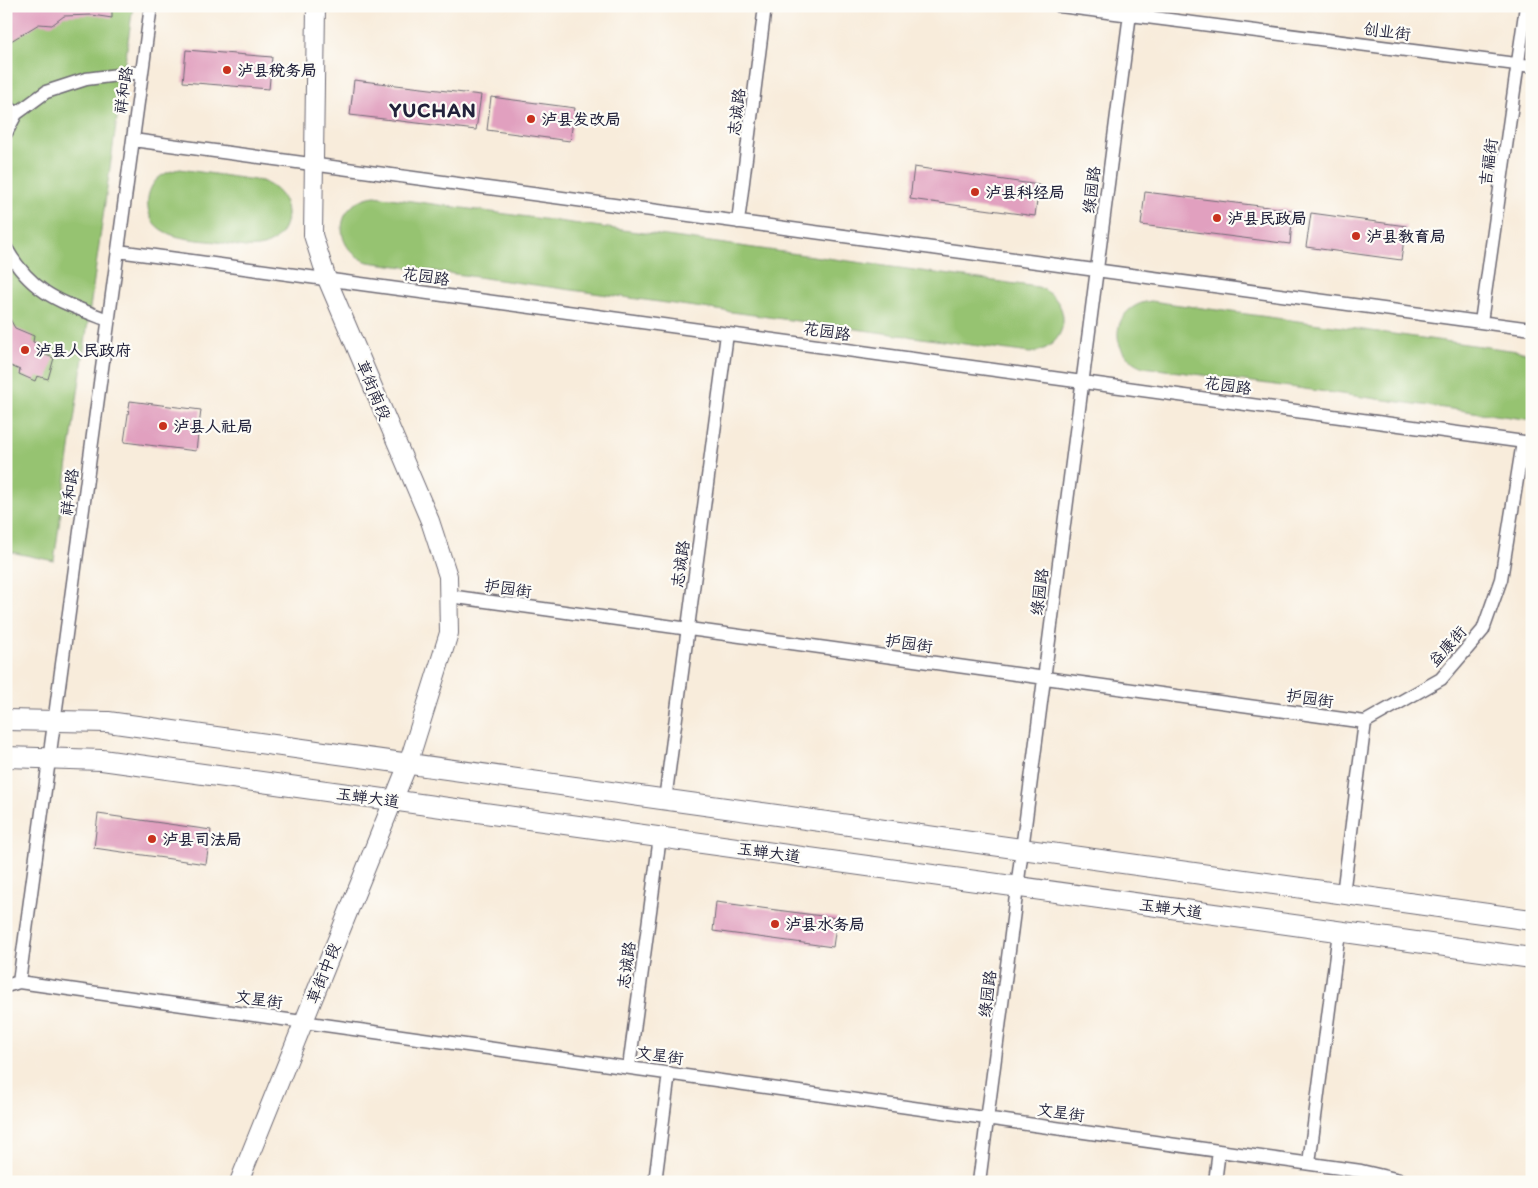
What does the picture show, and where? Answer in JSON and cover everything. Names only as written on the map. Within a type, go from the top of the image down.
[{"type":"main road","name":"草街南段","points":[[316,6],[313,235],[327,279],[430,521],[448,576],[449,632],[408,764]]},
{"type":"main road","points":[[6,720],[108,722],[1532,920]]},
{"type":"main road","name":"玉蝉大道","points":[[6,756],[102,760],[1532,958]]},
{"type":"main road","name":"草街中段","points":[[239,1182],[408,764]]},
{"type":"street","name":"祥和路","points":[[19,982],[150,6]]},
{"type":"street","name":"志诚路","points":[[738,222],[765,6]]},
{"type":"street","name":"创业街","points":[[1060,6],[1130,11],[1532,66]]},
{"type":"street","name":"吉福街","points":[[1482,322],[1526,6]]},
{"type":"street","name":"绿园路","points":[[980,1182],[1130,11]]},
{"type":"street","points":[[6,133],[16,114],[46,92],[86,79],[142,72]]},
{"type":"street","points":[[6,104],[16,114]]},
{"type":"street","points":[[133,140],[1532,329]]},
{"type":"street","points":[[6,248],[14,261],[36,287],[59,302],[108,320]]},
{"type":"street","name":"花园路","points":[[118,251],[1527,442]]},
{"type":"street","name":"志诚路","points":[[665,800],[727,334]]},
{"type":"street","name":"益康街","points":[[1365,722],[1442,678],[1483,630],[1501,579],[1527,442]]},
{"type":"street","name":"护园街","points":[[449,596],[1365,722]]},
{"type":"street","points":[[1343,894],[1365,722]]},
{"type":"street","name":"志诚路","points":[[629,1067],[660,837]]},
{"type":"street","points":[[1309,1163],[1338,932]]},
{"type":"street","name":"文星街","points":[[6,986],[19,982],[629,1067],[1309,1163],[1361,1171],[1408,1182]]},
{"type":"street","points":[[655,1182],[669,1073]]},
{"type":"street","points":[[1215,1182],[1219,1150]]},
{"type":"green space","points":[[6,6],[133,6],[54,561],[6,551]]},
{"type":"green space","points":[[180,169],[262,181],[271,186],[282,197],[286,206],[287,218],[281,233],[268,244],[252,247],[186,238],[165,232],[151,219],[148,208],[149,194],[154,182],[161,176]]},
{"type":"green space","points":[[375,196],[1038,287],[1050,294],[1058,303],[1063,323],[1060,334],[1053,343],[1043,349],[1030,353],[368,262],[356,255],[347,246],[342,226],[345,215],[352,206],[362,200]]},
{"type":"green space","points":[[1151,301],[1532,353],[1532,420],[1143,367],[1131,360],[1123,351],[1118,331],[1121,320],[1128,311],[1138,305]]},
{"type":"building","points":[[6,6],[112,6],[112,18],[92,15],[64,16],[52,25],[39,24],[6,44]]},
{"type":"building","name":"泸县税务局","points":[[186,50],[272,57],[269,89],[183,82]]},
{"type":"building","points":[[354,80],[481,95],[476,130],[350,115]]},
{"type":"building","name":"泸县发改局","points":[[491,97],[575,108],[570,141],[487,130]]},
{"type":"building","name":"泸县科经局","points":[[914,167],[1039,185],[1035,216],[910,199]]},
{"type":"building","name":"泸县民政局","points":[[1145,192],[1293,210],[1290,244],[1141,225]]},
{"type":"building","name":"泸县教育局","points":[[1311,213],[1406,226],[1401,260],[1306,247]]},
{"type":"building","name":"泸县人民政府","points":[[6,312],[15,328],[34,336],[33,342],[46,346],[43,354],[54,358],[48,379],[37,376],[35,381],[19,374],[20,370],[6,364]]},
{"type":"building","name":"泸县人社局","points":[[130,401],[201,410],[196,451],[124,442]]},
{"type":"building","name":"泸县司法局","points":[[98,814],[211,830],[206,864],[94,848]]},
{"type":"building","name":"泸县水务局","points":[[716,902],[837,918],[833,947],[713,931]]},
{"type":"place","name":"泸县税务局","points":[[227,70]]},
{"type":"place","name":"泸县发改局","points":[[531,119]]},
{"type":"place","name":"泸县科经局","points":[[975,192]]},
{"type":"place","name":"泸县民政局","points":[[1217,218]]},
{"type":"place","name":"泸县教育局","points":[[1356,236]]},
{"type":"place","name":"泸县人民政府","points":[[25,350]]},
{"type":"place","name":"泸县人社局","points":[[163,426]]},
{"type":"place","name":"泸县司法局","points":[[152,839]]},
{"type":"place","name":"泸县水务局","points":[[775,924]]},
{"type":"district","name":"YUCHAN","points":[[433,110]]}]
